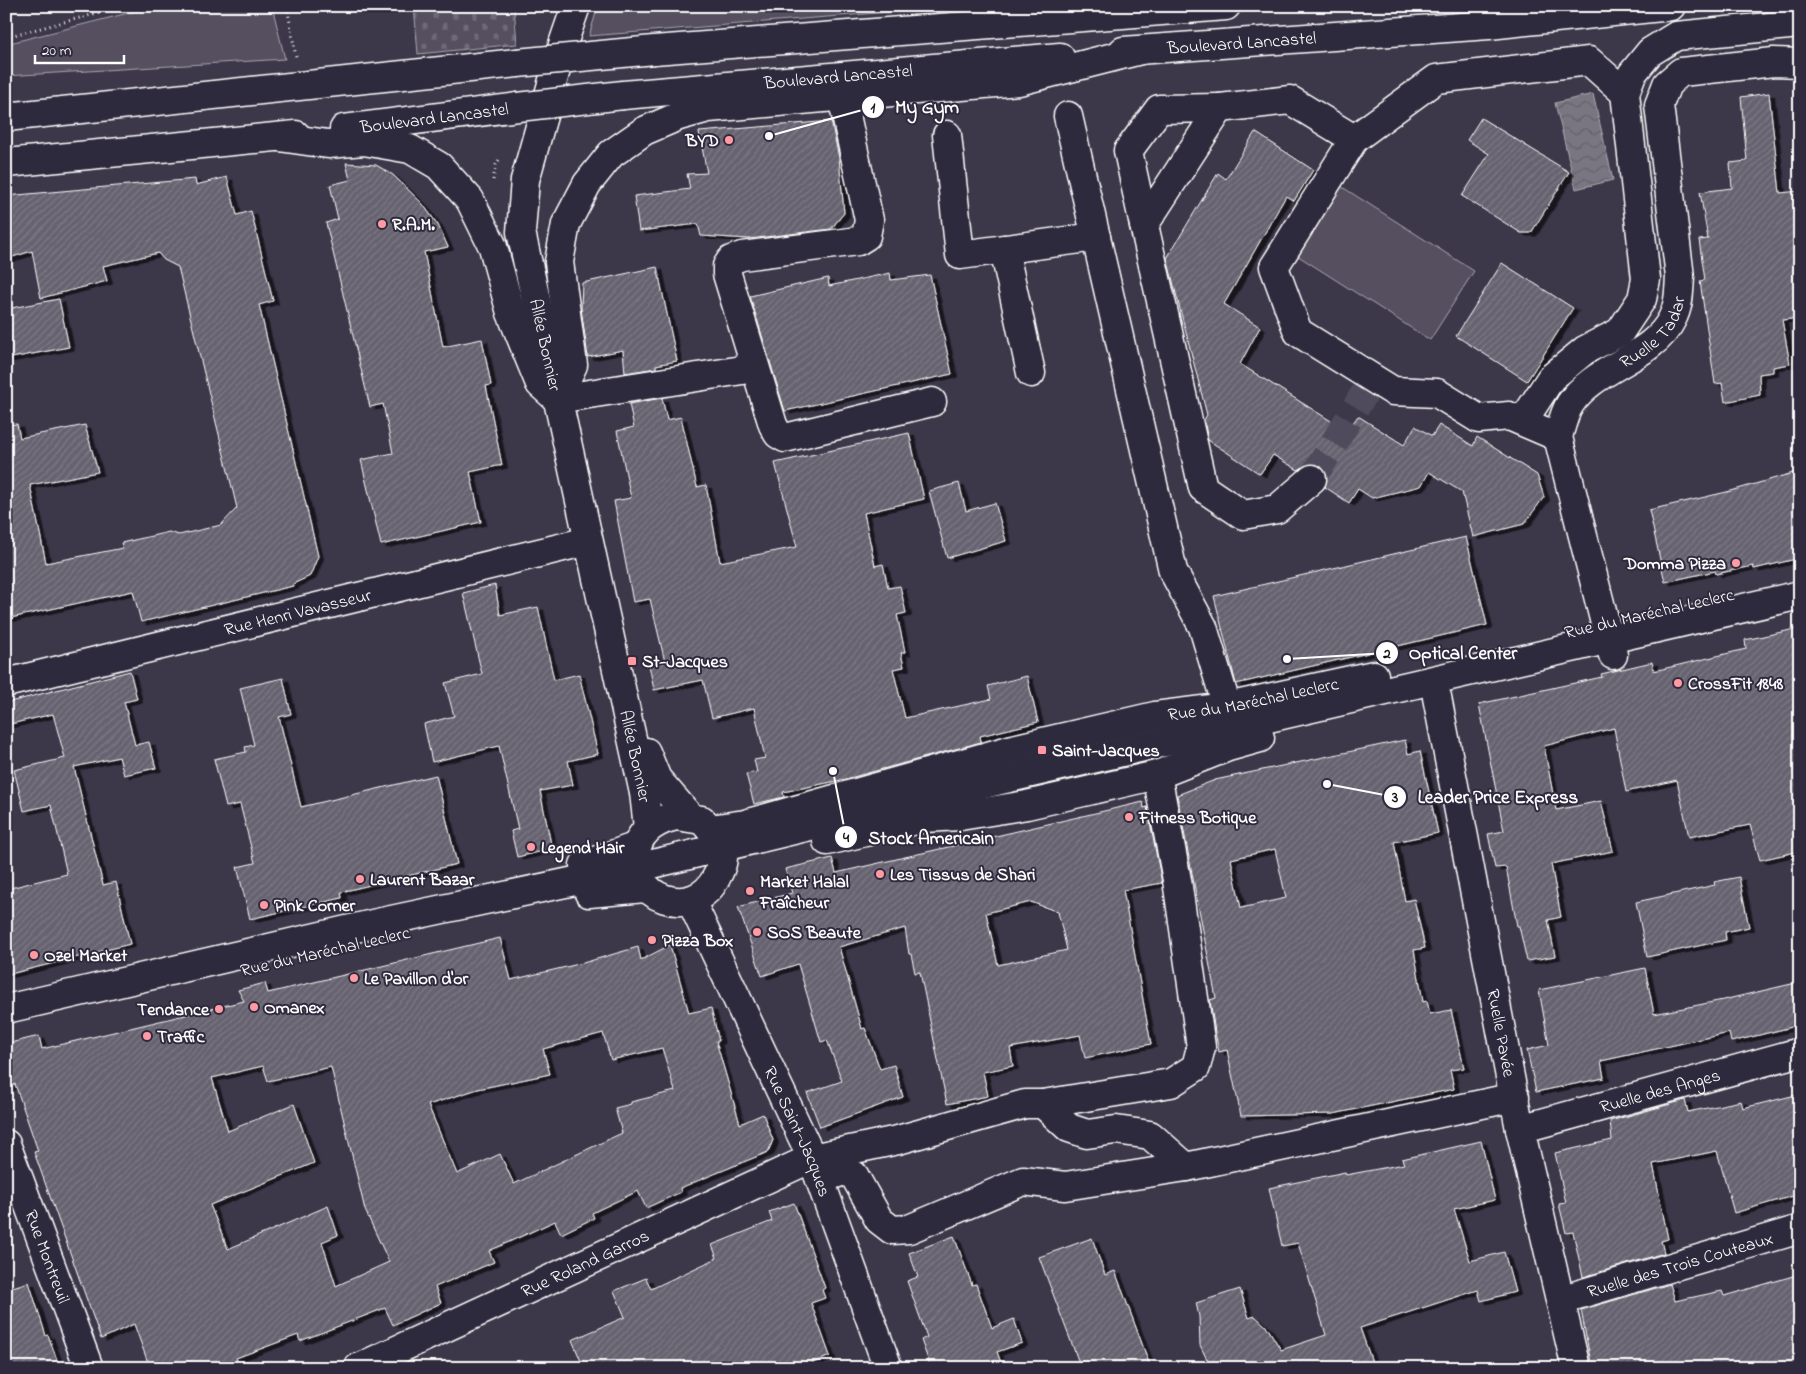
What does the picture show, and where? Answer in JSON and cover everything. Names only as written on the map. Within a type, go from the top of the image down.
[{"type":"street","name":"Allée Bonnier","points":[[576,6],[564,41],[525,180],[521,232],[644,793],[641,857]]},
{"type":"street","points":[[1099,6],[1127,14]]},
{"type":"street","points":[[6,117],[654,50],[1226,6]]},
{"type":"street","name":"Boulevard Lancastel","points":[[6,163],[279,137],[623,95],[1141,50],[1489,25],[1671,6]]},
{"type":"street","points":[[1522,421],[1551,378],[1585,350],[1620,332],[1642,300],[1646,279],[1625,93],[1632,74],[1650,52],[1676,36],[1800,24]]},
{"type":"street","points":[[557,399],[574,366],[559,262],[566,224],[587,184],[611,154],[644,131],[679,116],[708,108],[1019,81],[1141,50]]},
{"type":"street","points":[[1609,640],[1558,437],[1509,416],[1479,419],[1437,393],[1393,391],[1298,332],[1274,267],[1354,139],[1436,79],[1589,61],[1625,93]]},
{"type":"street","name":"Ruelle Tadar","points":[[1558,437],[1569,405],[1589,383],[1656,340],[1672,320],[1678,301],[1680,277],[1659,105],[1668,84],[1681,72],[1787,63]]},
{"type":"street","points":[[842,97],[869,220],[866,236],[858,241],[742,256],[731,260],[727,266],[727,274],[773,425],[778,434],[785,438],[932,402]]},
{"type":"street","points":[[1312,479],[1277,509],[1244,514],[1203,488],[1128,151],[1159,109],[1220,108],[1290,100],[1354,139]]},
{"type":"street","points":[[6,106],[36,114]]},
{"type":"street","points":[[1144,225],[1220,108]]},
{"type":"street","points":[[1068,116],[1172,572],[1203,627],[1227,707]]},
{"type":"street","points":[[947,136],[960,255],[1096,237]]},
{"type":"street","points":[[279,137],[328,144],[364,141],[410,149],[439,166],[470,200],[494,247],[511,313],[540,384],[557,399]]},
{"type":"street","points":[[1004,249],[1031,373]]},
{"type":"street","points":[[557,399],[755,368]]},
{"type":"street","name":"Rue Henri Vavasseur","points":[[6,683],[588,541]]},
{"type":"street","name":"Rue du Maréchal Leclerc","points":[[6,1025],[579,894],[641,857],[664,818],[676,816],[711,839],[960,816],[1027,805],[1157,775],[1237,744],[1437,697],[1800,579]]},
{"type":"street","name":"Rue du Maréchal Leclerc","points":[[6,1009],[404,917],[711,839],[1609,640],[1800,595]]},
{"type":"street","name":"Rue du Maréchal Leclerc","points":[[711,839],[745,824],[1032,745],[1155,716],[1227,707],[1609,640],[1800,612]]},
{"type":"street","name":"Allée Bonnier","points":[[620,686],[658,780],[711,839]]},
{"type":"street","name":"Ruelle Pavée","points":[[1437,697],[1520,1129],[1576,1368]]},
{"type":"street","points":[[816,1168],[898,1140],[1025,1104],[1043,1104],[1171,1083],[1196,1067],[1201,1046],[1177,880],[1157,775]]},
{"type":"street","points":[[641,857],[656,896],[669,900],[691,901],[713,886],[711,839]]},
{"type":"street","name":"Rue du Maréchal Leclerc","points":[[6,993],[575,868],[641,857]]},
{"type":"street","name":"Rue Saint-Jacques","points":[[691,901],[816,1168],[888,1368]]},
{"type":"street","name":"Ruelle des Anges","points":[[1520,1129],[1800,1052]]},
{"type":"street","points":[[816,1168],[844,1171],[854,1175],[879,1220],[892,1230],[909,1229],[1024,1181],[1065,1186],[1186,1167],[1515,1097]]},
{"type":"street","points":[[1043,1104],[1070,1128],[1087,1134],[1116,1130],[1150,1135],[1186,1167]]},
{"type":"street","name":"Rue Montreuil","points":[[6,1144],[89,1368]]},
{"type":"street","name":"Rue Roland Garros","points":[[358,1368],[816,1168]]},
{"type":"street","name":"Ruelle des Trois Couteaux","points":[[1560,1300],[1800,1229]]},
{"type":"path","points":[[6,37],[126,6]]},
{"type":"path","points":[[287,6],[301,86]]},
{"type":"green space","points":[[156,6],[272,6],[285,59],[6,76],[6,44]]},
{"type":"green space","points":[[414,6],[514,6],[517,44],[418,54]]},
{"type":"green space","points":[[598,6],[965,6],[589,36]]},
{"type":"green space","points":[[1339,185],[1474,271],[1430,340],[1295,254]]},
{"type":"water","points":[[1593,94],[1613,180],[1576,189],[1555,103]]},
{"type":"building","points":[[1769,93],[1780,193],[1800,191],[1800,318],[1782,320],[1790,364],[1773,367],[1773,372],[1759,374],[1760,395],[1725,402],[1722,383],[1715,384],[1700,281],[1705,280],[1699,240],[1708,239],[1700,192],[1732,188],[1730,163],[1747,161],[1741,97]]},
{"type":"building","points":[[1481,118],[1569,172],[1531,233],[1521,233],[1462,196],[1489,154],[1467,140]]},
{"type":"building","points":[[831,121],[839,158],[844,213],[831,229],[749,239],[701,236],[698,224],[639,231],[634,196],[690,189],[687,174],[707,173],[699,132]]},
{"type":"building","points":[[1255,132],[1313,170],[1294,201],[1286,196],[1224,304],[1260,327],[1240,364],[1347,431],[1358,416],[1404,445],[1415,426],[1432,436],[1439,425],[1473,446],[1477,437],[1537,475],[1544,497],[1524,524],[1473,537],[1462,492],[1429,472],[1421,486],[1372,498],[1358,489],[1349,503],[1325,487],[1327,476],[1324,468],[1318,464],[1309,464],[1298,470],[1273,455],[1260,474],[1208,440],[1204,420],[1207,415],[1167,258],[1218,173],[1226,179]]},
{"type":"building","points":[[346,163],[376,165],[393,175],[422,203],[438,225],[448,247],[424,252],[443,347],[482,339],[491,385],[486,386],[502,465],[470,472],[481,522],[381,545],[361,460],[393,453],[383,404],[370,407],[326,223],[338,219],[330,185],[350,180]]},
{"type":"building","points":[[227,177],[237,215],[251,211],[273,301],[259,305],[318,556],[310,576],[293,584],[293,586],[141,622],[133,591],[6,619],[6,425],[17,424],[20,438],[85,425],[98,472],[30,485],[46,563],[123,548],[121,543],[169,532],[179,535],[221,525],[237,508],[178,267],[164,260],[158,253],[103,266],[107,281],[41,298],[32,251],[6,259],[6,196],[195,179],[196,185]]},
{"type":"building","points":[[1502,263],[1573,308],[1527,381],[1456,336]]},
{"type":"building","points":[[657,267],[677,361],[656,365],[656,368],[625,373],[623,350],[588,357],[581,308],[582,283]]},
{"type":"building","points":[[890,273],[891,280],[930,275],[952,374],[785,411],[750,296],[828,278],[829,286]]},
{"type":"building","points":[[59,299],[69,347],[6,359],[6,309]]},
{"type":"building","points":[[662,398],[667,420],[681,417],[697,487],[706,485],[720,562],[797,547],[775,463],[909,433],[924,499],[864,513],[875,566],[883,564],[888,588],[900,586],[906,613],[897,615],[905,652],[901,653],[904,667],[893,669],[905,718],[991,699],[988,686],[1027,676],[1038,722],[980,736],[981,742],[846,779],[783,792],[784,797],[754,804],[746,774],[757,772],[754,760],[765,758],[754,708],[712,718],[703,680],[654,690],[649,665],[665,662],[650,599],[633,602],[614,501],[631,498],[617,431],[634,427],[629,404]]},
{"type":"building","points":[[1800,471],[1800,558],[1754,569],[1753,566],[1716,574],[1715,571],[1665,582],[1649,510],[1731,491]]},
{"type":"building","points":[[959,483],[966,511],[995,503],[1006,541],[947,558],[929,491]]},
{"type":"building","points":[[1466,537],[1487,625],[1236,684],[1214,596]]},
{"type":"building","points":[[495,585],[500,615],[538,607],[554,680],[579,674],[598,754],[568,761],[573,785],[540,791],[552,849],[517,857],[511,831],[518,829],[499,746],[432,762],[424,724],[454,716],[445,683],[482,674],[463,593]]},
{"type":"building","points":[[1800,628],[1800,851],[1760,860],[1750,825],[1689,837],[1677,780],[1626,792],[1614,728],[1544,746],[1556,810],[1601,801],[1613,851],[1551,864],[1561,917],[1548,920],[1555,956],[1527,961],[1519,926],[1517,926],[1506,867],[1495,868],[1488,834],[1504,831],[1479,704],[1602,677],[1601,674],[1652,662],[1654,671],[1746,649],[1745,640]]},
{"type":"building","points":[[130,671],[137,699],[124,702],[135,745],[149,742],[156,768],[124,775],[119,757],[74,767],[103,885],[116,882],[130,944],[6,975],[6,889],[67,874],[51,805],[24,811],[14,770],[65,758],[53,714],[6,725],[6,703]]},
{"type":"building","points":[[283,678],[291,714],[279,717],[301,807],[436,775],[457,864],[341,892],[342,898],[250,919],[237,867],[255,863],[240,804],[226,807],[214,759],[246,752],[245,747],[254,745],[240,688]]},
{"type":"building","points":[[1405,740],[1408,754],[1420,751],[1438,833],[1394,842],[1405,901],[1414,899],[1425,948],[1414,950],[1423,1002],[1427,1001],[1430,1014],[1451,1010],[1464,1068],[1450,1070],[1454,1089],[1333,1114],[1241,1116],[1227,1050],[1219,1052],[1215,1032],[1210,1000],[1216,998],[1177,795],[1215,780]],"holes":[[[1275,849],[1286,898],[1241,908],[1231,859]]]},
{"type":"building","points":[[1143,802],[1144,808],[1147,807],[1162,883],[1123,890],[1151,1044],[1085,1058],[1080,1035],[1010,1048],[1013,1066],[983,1072],[988,1096],[947,1104],[920,972],[915,973],[911,954],[909,954],[905,928],[839,947],[862,1029],[865,1028],[880,1069],[894,1065],[903,1097],[820,1127],[807,1093],[842,1081],[827,1040],[821,1042],[798,964],[762,976],[738,907],[792,893],[785,869],[832,858],[836,873]],"holes":[[[1031,902],[1058,912],[1067,950],[998,965],[986,913]]]},
{"type":"building","points":[[1739,877],[1749,927],[1725,932],[1726,940],[1647,957],[1636,902],[1715,885],[1714,882]]},
{"type":"building","points":[[500,938],[511,980],[583,963],[638,947],[641,960],[670,945],[689,1013],[711,1008],[719,1041],[716,1041],[740,1124],[763,1114],[773,1140],[768,1152],[680,1188],[681,1192],[646,1208],[638,1191],[592,1213],[594,1218],[561,1234],[555,1221],[489,1251],[494,1262],[435,1287],[441,1303],[393,1325],[385,1308],[300,1341],[298,1335],[236,1358],[240,1368],[150,1368],[134,1324],[101,1339],[34,1152],[38,1151],[15,1084],[6,1088],[6,1044],[39,1036],[42,1049],[244,1001],[238,990],[265,983],[268,993]],"holes":[[[603,1033],[611,1060],[662,1048],[675,1091],[615,1108],[622,1133],[514,1184],[500,1154],[457,1174],[428,1105],[478,1089],[550,1074],[543,1049]],[[263,1066],[268,1081],[331,1067],[365,1210],[389,1262],[336,1286],[322,1242],[338,1235],[328,1206],[228,1249],[210,1205],[314,1163],[294,1104],[228,1131],[212,1078]]]},
{"type":"building","points":[[1645,968],[1654,1014],[1800,982],[1800,1025],[1731,1042],[1729,1033],[1601,1061],[1604,1078],[1536,1092],[1527,1050],[1549,1045],[1539,990]]},
{"type":"building","points":[[1800,1094],[1800,1194],[1734,1213],[1717,1151],[1653,1164],[1668,1239],[1661,1241],[1664,1253],[1583,1277],[1573,1232],[1566,1233],[1559,1204],[1566,1203],[1555,1153],[1612,1140],[1610,1121],[1685,1100],[1688,1112],[1741,1101],[1743,1108]]},
{"type":"building","points":[[1481,1141],[1495,1200],[1454,1209],[1470,1261],[1504,1252],[1515,1292],[1481,1301],[1478,1290],[1360,1328],[1372,1362],[1356,1368],[1211,1368],[1200,1345],[1199,1316],[1196,1303],[1240,1289],[1249,1318],[1255,1316],[1267,1327],[1281,1350],[1326,1335],[1298,1243],[1282,1246],[1269,1188],[1345,1172],[1346,1175],[1404,1164],[1402,1159]]},
{"type":"building","points":[[794,1203],[825,1288],[822,1290],[825,1298],[811,1303],[830,1356],[801,1368],[584,1368],[572,1340],[625,1317],[614,1291],[646,1278],[651,1289],[717,1258],[712,1245],[772,1221],[769,1212]]},
{"type":"building","points":[[954,1236],[972,1285],[976,1284],[992,1328],[1014,1319],[1022,1343],[997,1352],[1003,1368],[931,1368],[921,1340],[927,1337],[907,1281],[918,1277],[909,1253]]},
{"type":"building","points":[[1092,1238],[1105,1275],[1115,1271],[1151,1368],[1081,1368],[1039,1257]]},
{"type":"building","points":[[1800,1274],[1800,1368],[1592,1368],[1581,1310],[1670,1284],[1675,1301],[1722,1291],[1724,1296]]},
{"type":"building","points":[[29,1282],[46,1336],[48,1335],[60,1368],[6,1368],[6,1289]]},
{"type":"tunnel","points":[[1312,479],[1373,379]]},
{"type":"place","name":"My Gym","points":[[769,136]]},
{"type":"place","name":"BYD","points":[[729,140]]},
{"type":"place","name":"R.A.M.","points":[[382,224]]},
{"type":"place","name":"Domma Pizza","points":[[1736,563]]},
{"type":"place","name":"Optical Center","points":[[1287,659]]},
{"type":"place","name":"St-Jacques","points":[[632,661]]},
{"type":"place","name":"CrossFit 1848","points":[[1678,683]]},
{"type":"place","name":"Saint-Jacques","points":[[1042,750]]},
{"type":"place","name":"Stock Americain","points":[[833,771]]},
{"type":"place","name":"Leader Price Express","points":[[1327,784]]},
{"type":"place","name":"Fitness Botique","points":[[1129,817]]},
{"type":"place","name":"Legend Hair","points":[[531,847]]},
{"type":"place","name":"Les Tissus de Shari","points":[[880,874]]},
{"type":"place","name":"Laurent Bazar","points":[[360,879]]},
{"type":"place","name":"Market Halal Fraîcheur","points":[[750,891]]},
{"type":"place","name":"Pink Corner","points":[[264,905]]},
{"type":"place","name":"SOS Beaute","points":[[757,932]]},
{"type":"place","name":"Pizza Box","points":[[652,940]]},
{"type":"place","name":"Ozel Market","points":[[34,955]]},
{"type":"place","name":"Le Pavillon d'or","points":[[354,978]]},
{"type":"place","name":"Omanex","points":[[254,1007]]},
{"type":"place","name":"Tendance","points":[[219,1009]]},
{"type":"place","name":"Traffic","points":[[147,1036]]}]
